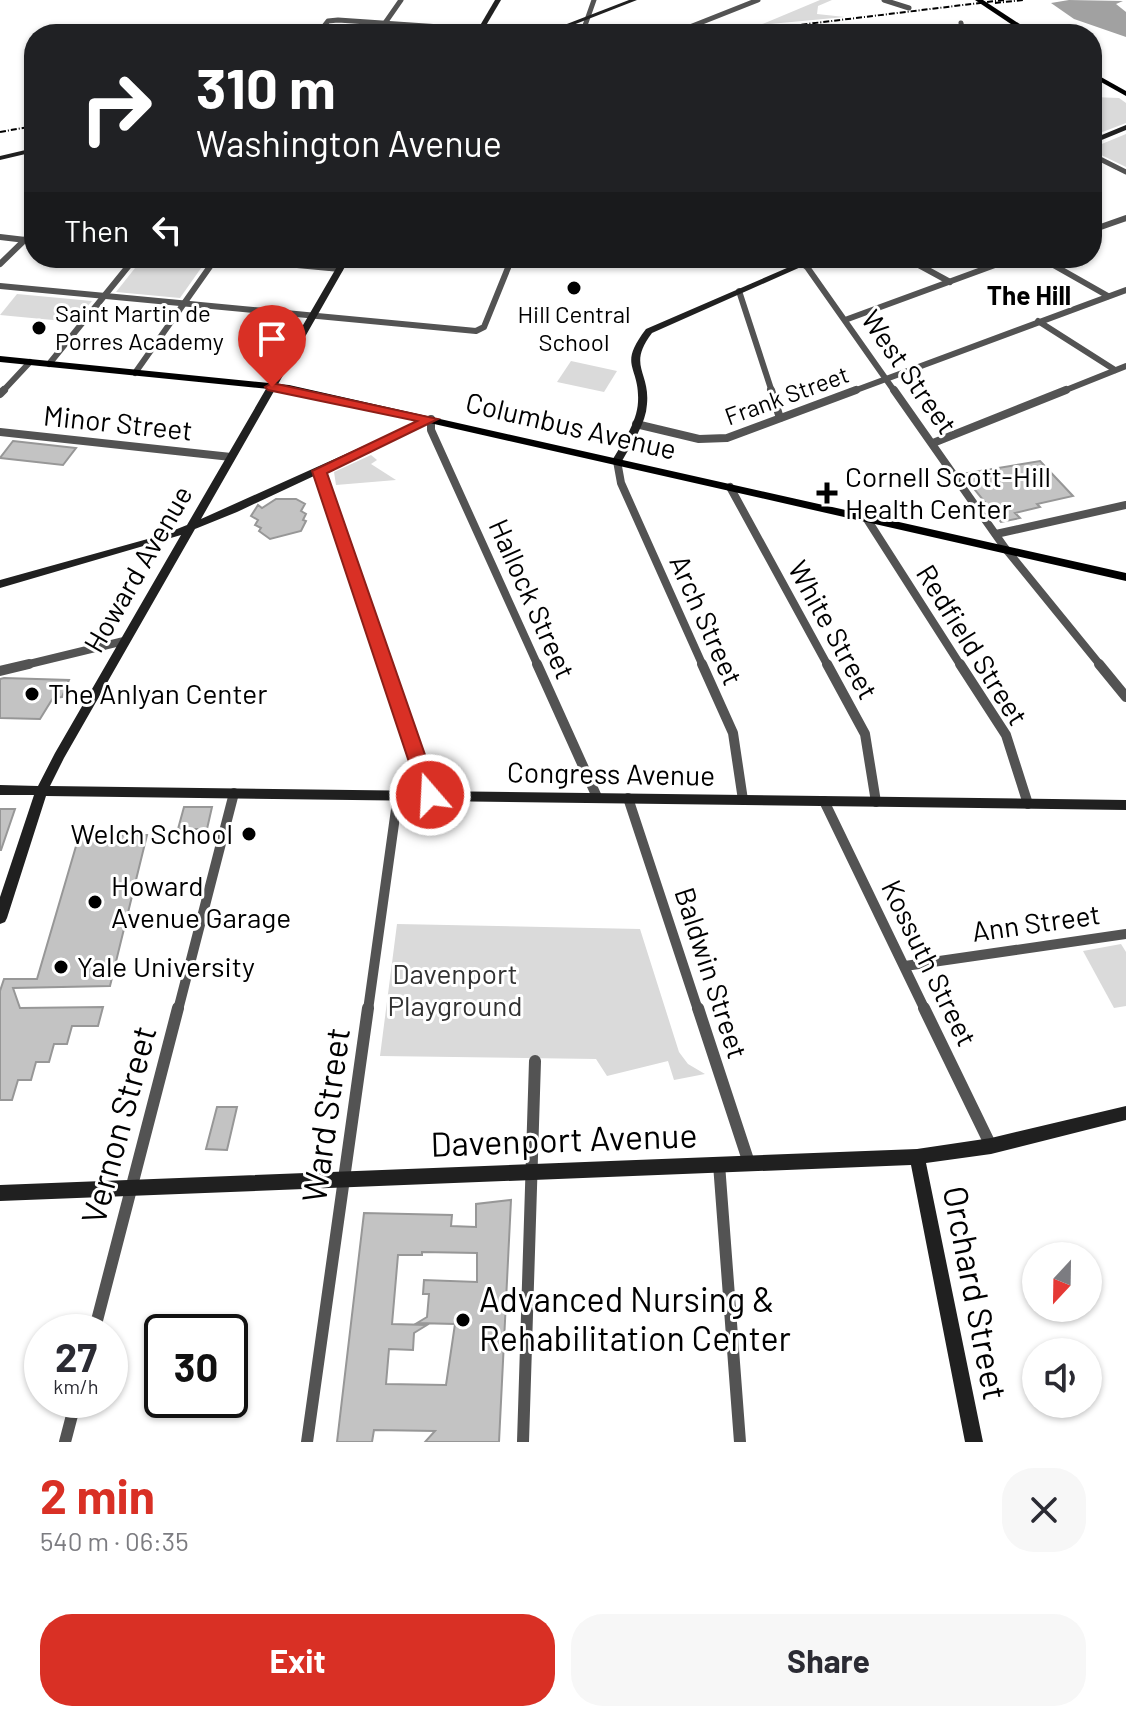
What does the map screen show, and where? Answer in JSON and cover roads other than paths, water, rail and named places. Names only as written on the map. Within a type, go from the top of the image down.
[{"type":"main road","points":[[484,24],[498,0]]},
{"type":"main road","points":[[570,24],[634,0]]},
{"type":"main road","points":[[978,0],[1015,24]]},
{"type":"main road","points":[[1102,75],[1126,94]]},
{"type":"main road","points":[[1102,138],[1126,127]]},
{"type":"main road","points":[[0,158],[24,152]]},
{"type":"main road","points":[[617,461],[636,424],[643,399],[633,360],[640,340],[661,323],[739,291],[784,268]]},
{"type":"main road","name":"Howard Avenue","points":[[0,918],[42,790],[124,641],[340,269]]},
{"type":"main road","name":"Columbus Avenue","points":[[0,359],[272,387],[431,419],[1126,577]]},
{"type":"main road","points":[[0,584],[190,527],[431,419]]},
{"type":"main road","name":"Congress Avenue","points":[[0,790],[1126,805]]},
{"type":"main road","name":"Davenport Avenue","points":[[0,1193],[917,1157],[991,1146],[1126,1113]]},
{"type":"main road","name":"Orchard Street","points":[[917,1157],[974,1442]]},
{"type":"street","points":[[385,23],[401,0]]},
{"type":"street","points":[[585,24],[594,0]]},
{"type":"street","points":[[697,24],[758,0]]},
{"type":"street","points":[[884,0],[909,8]]},
{"type":"street","points":[[327,24],[331,20],[396,24]]},
{"type":"street","points":[[1102,160],[1126,172]]},
{"type":"street","points":[[1102,226],[1126,218]]},
{"type":"street","points":[[0,237],[24,240]]},
{"type":"street","points":[[0,264],[24,241]]},
{"type":"street","points":[[49,364],[127,268]]},
{"type":"street","points":[[135,373],[209,268]]},
{"type":"street","points":[[329,268],[340,269]]},
{"type":"street","points":[[0,286],[481,329],[508,268]]},
{"type":"street","name":"West Street","points":[[808,268],[1005,548],[1126,697]]},
{"type":"street","points":[[924,268],[950,282]]},
{"type":"street","points":[[845,320],[987,268]]},
{"type":"street","points":[[1059,268],[1108,296]]},
{"type":"street","name":"Frank Street","points":[[636,424],[710,439],[731,437],[1126,290]]},
{"type":"street","points":[[739,291],[780,418]]},
{"type":"street","points":[[1038,321],[1115,370]]},
{"type":"street","points":[[0,394],[30,362]]},
{"type":"street","points":[[933,443],[1126,366]]},
{"type":"street","name":"Hallock Street","points":[[431,419],[431,430],[597,797]]},
{"type":"street","name":"Minor Street","points":[[0,432],[231,457]]},
{"type":"street","name":"Arch Street","points":[[617,461],[621,483],[733,733],[743,800]]},
{"type":"street","points":[[319,471],[430,795]]},
{"type":"street","name":"White Street","points":[[730,487],[865,734],[876,802]]},
{"type":"street","points":[[996,534],[1126,505]]},
{"type":"street","name":"Redfield Street","points":[[865,516],[1006,735],[1028,804]]},
{"type":"street","points":[[0,671],[124,641]]},
{"type":"street","name":"Vernon Street","points":[[99,1314],[234,793]]},
{"type":"street","name":"Ward Street","points":[[307,1442],[398,795]]},
{"type":"street","name":"Baldwin Street","points":[[628,798],[749,1163]]},
{"type":"street","name":"Kossuth Street","points":[[824,801],[991,1146]]},
{"type":"street","name":"Ann Street","points":[[905,966],[1126,934]]},
{"type":"street","points":[[523,1442],[529,1171],[535,1061]]},
{"type":"street","points":[[719,1164],[740,1442]]},
{"type":"street","points":[[65,1442],[71,1418]]},
{"type":"railway","points":[[807,24],[1004,0]]},
{"type":"railway","points":[[995,3],[1023,0]]},
{"type":"railway","points":[[0,132],[24,128]]},
{"type":"place","name":"Hill Central School","points":[[574,288]]},
{"type":"place","name":"Saint Martin de Porres Academy","points":[[39,328]]},
{"type":"place","name":"Cornell Scott-Hill Health Center","points":[[827,493]]},
{"type":"place","name":"The Anlyan Center","points":[[32,694]]},
{"type":"place","name":"Welch School","points":[[249,834]]},
{"type":"place","name":"Howard Avenue Garage","points":[[95,902]]},
{"type":"place","name":"Yale University","points":[[61,967]]},
{"type":"place","name":"Advanced Nursing & Rehabilitation Center","points":[[463,1320]]},
{"type":"district","name":"The Hill","points":[[1029,296]]},
{"type":"park label","name":"Davenport Playground","points":[[455,990]]}]
